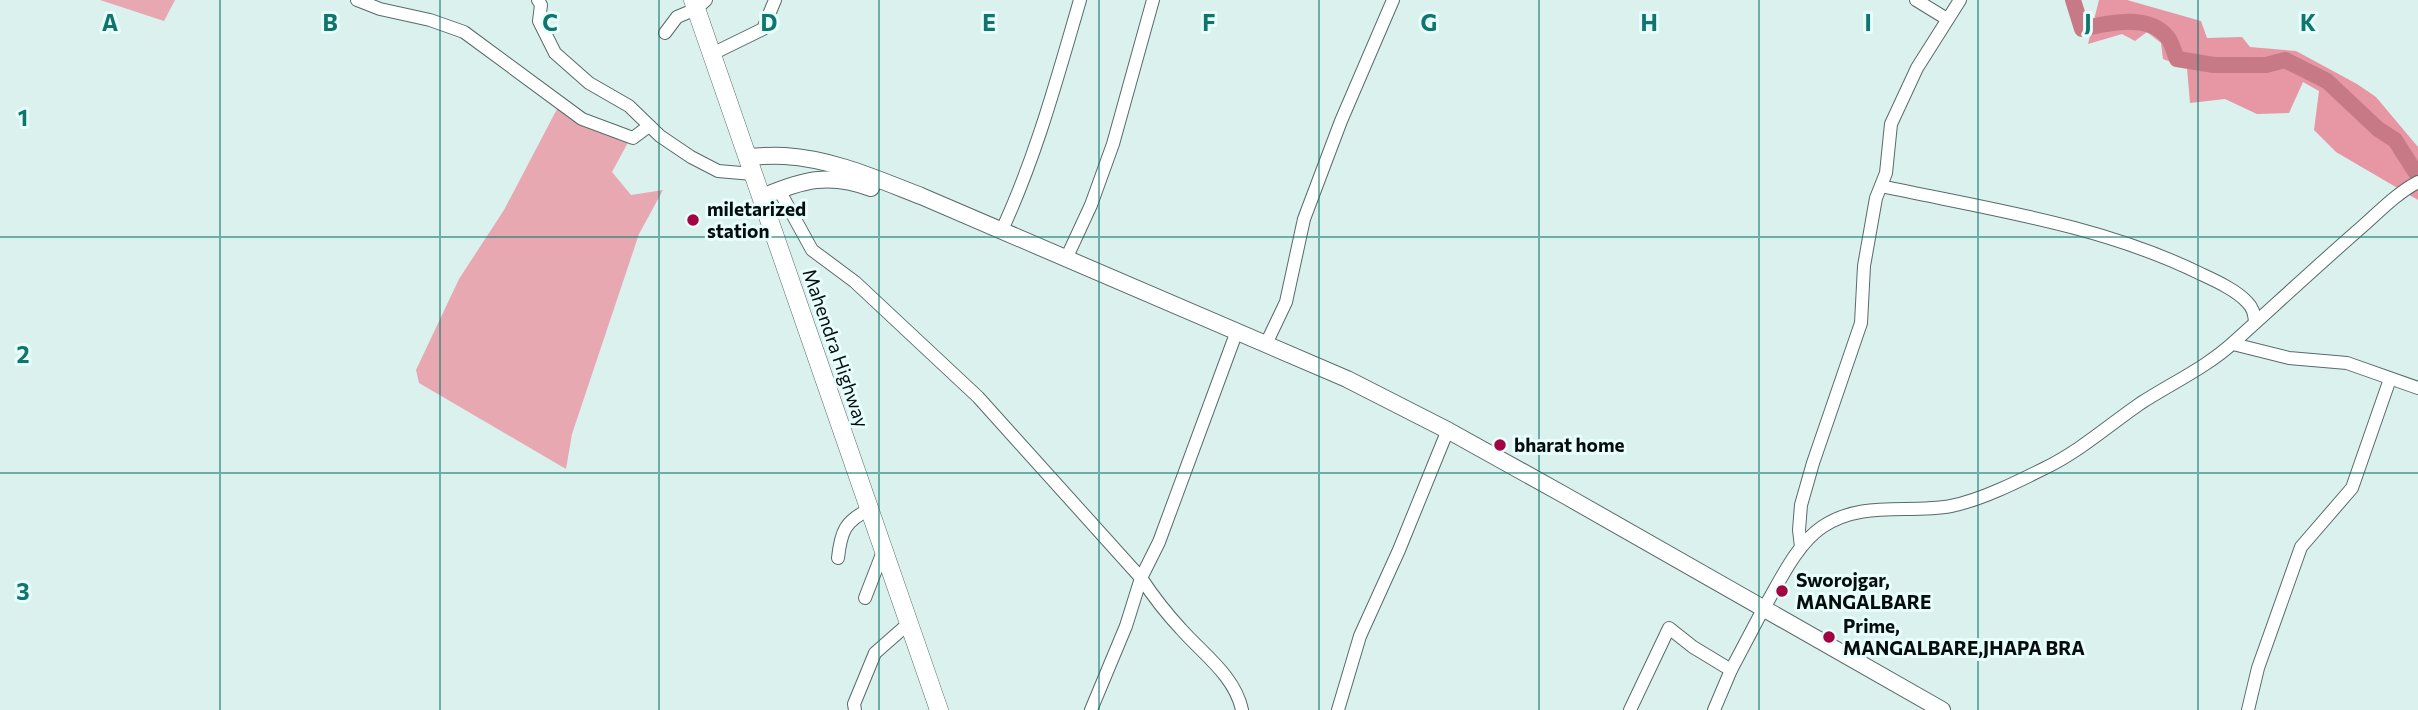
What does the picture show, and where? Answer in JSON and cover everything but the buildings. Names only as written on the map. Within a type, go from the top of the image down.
[{"type":"highway","name":"Mahendra Highway","points":[[698,3],[712,54],[753,174],[770,194],[870,509],[939,710]]},
{"type":"main road","points":[[747,157],[784,156],[812,159],[855,170],[1347,379],[1448,431],[1930,710]]},
{"type":"main road","points":[[770,194],[807,180],[831,178],[852,181],[917,204],[1234,339],[1343,387],[1445,438],[1942,710]]},
{"type":"street","points":[[357,0],[464,32],[582,119],[633,138],[649,126]]},
{"type":"street","points":[[538,0],[541,5],[539,21],[555,53],[589,83],[629,106],[673,146],[718,171],[753,174]]},
{"type":"street","points":[[712,54],[764,29],[775,0]]},
{"type":"street","points":[[1001,232],[1023,184],[1055,88],[1080,0]]},
{"type":"street","points":[[1066,259],[1091,205],[1113,144],[1153,0]]},
{"type":"street","points":[[1266,344],[1286,302],[1304,219],[1341,121],[1393,0]]},
{"type":"street","points":[[1916,0],[1947,19]]},
{"type":"street","points":[[1801,547],[1801,505],[1861,323],[1864,266],[1876,198],[1889,158],[1891,124],[1917,68],[1960,0]]},
{"type":"street","points":[[665,33],[677,17],[698,3]]},
{"type":"street","points":[[1714,710],[1731,670],[1762,611],[1801,547],[1820,528],[1851,512],[1875,509],[1920,510],[1954,505],[2046,468],[2087,444],[2141,404],[2233,344],[2255,321],[2413,184]]},
{"type":"street","points":[[1881,186],[2041,220],[2149,252],[2204,275],[2244,299],[2253,311],[2255,321]]},
{"type":"street","points":[[770,194],[812,250],[855,282],[978,397],[1141,578],[1180,629],[1226,677],[1235,690],[1242,710]]},
{"type":"street","points":[[1091,710],[1126,626],[1141,578],[1159,541],[1234,339]]},
{"type":"street","points":[[2233,344],[2290,358],[2347,363],[2418,388]]},
{"type":"street","points":[[2248,710],[2258,668],[2301,547],[2352,488],[2390,379]]},
{"type":"street","points":[[1338,710],[1360,636],[1445,438]]},
{"type":"street","points":[[838,558],[839,541],[845,529],[853,518],[870,509]]},
{"type":"street","points":[[865,598],[884,549]]},
{"type":"street","points":[[855,710],[854,704],[875,653],[908,624]]},
{"type":"street","points":[[1630,710],[1669,628],[1693,647],[1731,670]]},
{"type":"shaded area","points":[[100,0],[175,0],[164,21]]},
{"type":"shaded area","points":[[2099,0],[2127,0],[2201,21],[2207,38],[2242,37],[2250,47],[2296,51],[2357,84],[2376,97],[2418,147],[2418,200],[2336,152],[2314,130],[2319,91],[2303,82],[2289,113],[2257,114],[2225,99],[2190,103],[2187,68],[2163,59],[2161,43],[2147,32],[2135,41],[2122,34],[2088,44]]},
{"type":"shaded area","points":[[557,109],[632,135],[612,172],[631,195],[663,190],[639,234],[572,434],[566,469],[419,383],[416,370],[459,279],[504,210]]},
{"type":"waterway","points":[[2073,0],[2082,29],[2128,22],[2150,25],[2160,30],[2169,40],[2177,59],[2214,65],[2266,65],[2285,60],[2327,81],[2378,129],[2395,140],[2418,176]]},
{"type":"place","name":"miletarized station","points":[[693,220]]},
{"type":"place","name":"bharat home","points":[[1500,445]]},
{"type":"place","name":"Sworojgar, MANGALBARE","points":[[1782,591]]},
{"type":"place","name":"Prime, MANGALBARE,JHAPA BRA","points":[[1829,637]]}]
